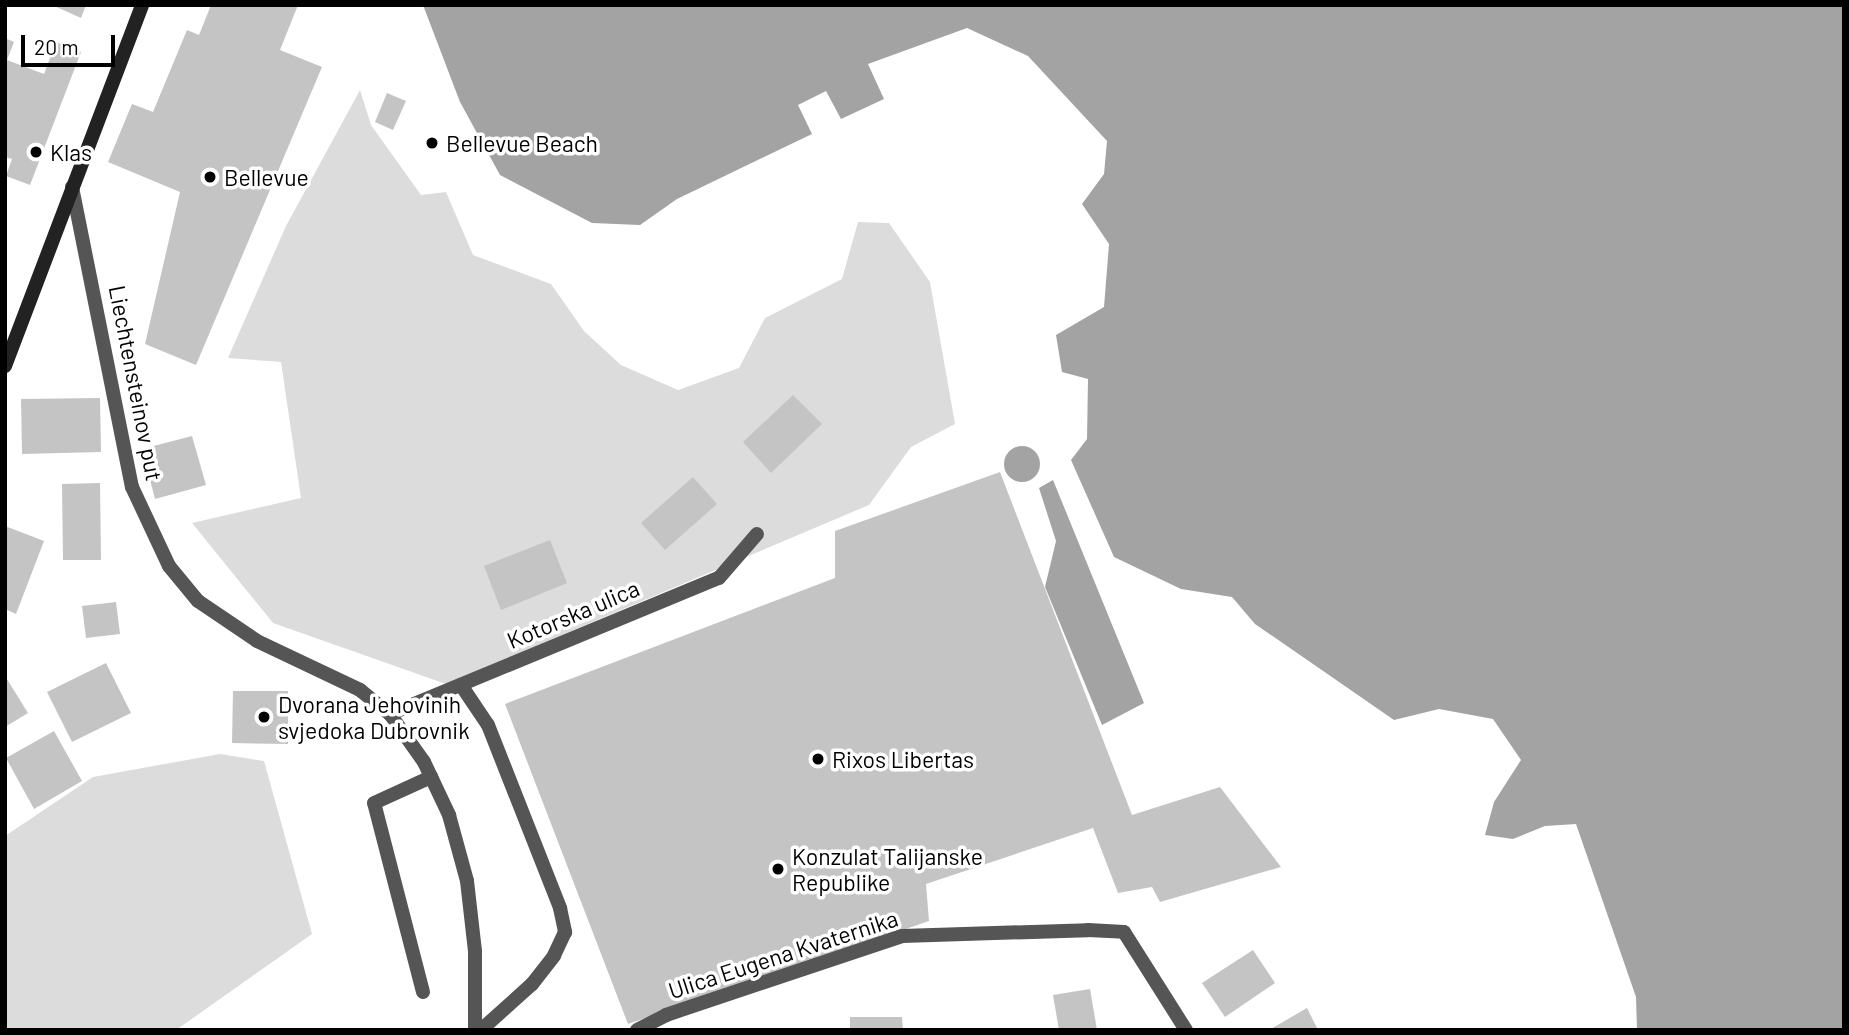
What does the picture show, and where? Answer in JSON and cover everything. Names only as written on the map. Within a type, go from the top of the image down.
[{"type":"main road","points":[[5,366],[142,5]]},
{"type":"street","name":"Liechtensteinov put","points":[[72,187],[132,487],[169,566],[198,601],[257,641],[349,684],[390,714],[431,777],[449,816],[467,881],[475,951],[475,1030]]},
{"type":"street","name":"Kotorska ulica","points":[[390,714],[719,578],[757,534]]},
{"type":"street","points":[[461,685],[488,725],[561,908],[565,932],[554,956],[532,984],[481,1030]]},
{"type":"street","points":[[423,992],[374,803],[431,777]]},
{"type":"street","name":"Ulica Eugena Kvaternika","points":[[637,1030],[666,1015],[902,936],[1088,930],[1124,932],[1186,1030]]},
{"type":"shaded area","points":[[423,5],[1844,5],[1844,1030],[1637,1030],[1636,997],[1576,824],[1545,826],[1513,839],[1485,835],[1494,802],[1521,760],[1493,719],[1439,709],[1394,720],[1255,624],[1232,597],[1181,589],[1114,557],[1071,460],[1087,439],[1088,379],[1062,372],[1056,335],[1104,307],[1109,244],[1082,204],[1104,174],[1107,141],[1028,56],[967,28],[868,64],[884,99],[841,119],[826,91],[798,105],[812,134],[677,199],[640,225],[592,223],[500,175],[460,102]]},
{"type":"shaded area","points":[[360,90],[371,125],[421,195],[446,192],[473,255],[551,284],[584,331],[621,365],[678,390],[739,368],[765,318],[842,279],[858,222],[889,223],[930,282],[955,424],[911,447],[869,505],[446,684],[273,623],[192,523],[301,498],[281,362],[228,358],[286,226]]},
{"type":"shaded area","points":[[1022,446],[1035,451],[1040,464],[1035,477],[1022,482],[1009,477],[1004,464],[1009,451]]},
{"type":"shaded area","points":[[1053,480],[1144,703],[1102,725],[1045,587],[1056,541],[1039,488]]},
{"type":"shaded area","points":[[220,754],[264,761],[312,934],[176,1030],[5,1030],[5,836],[93,777]]},
{"type":"building","points":[[52,5],[86,5],[81,18]]},
{"type":"building","name":"Bellevue","points":[[211,5],[298,5],[280,50],[322,67],[196,365],[145,344],[180,192],[108,162],[132,104],[153,112],[187,30],[199,35]]},
{"type":"building","points":[[5,38],[14,42],[7,60],[44,74],[56,42],[81,52],[30,185],[6,176],[12,159],[5,157]]},
{"type":"building","points":[[387,93],[406,101],[393,130],[375,122]]},
{"type":"building","points":[[793,395],[822,424],[771,473],[743,442]]},
{"type":"building","points":[[100,398],[101,452],[22,454],[21,399]]},
{"type":"building","points":[[192,436],[206,485],[155,499],[142,449]]},
{"type":"building","name":"Rixos Libertas","points":[[1000,472],[1132,815],[1220,787],[1281,867],[1160,902],[1152,887],[1118,893],[1093,828],[926,884],[929,921],[628,1024],[505,704],[835,578],[835,531]]},
{"type":"building","points":[[693,477],[717,504],[665,550],[641,523]]},
{"type":"building","points":[[100,483],[101,560],[63,560],[62,484]]},
{"type":"building","points":[[5,526],[44,541],[16,614],[5,609]]},
{"type":"building","points":[[550,540],[567,583],[501,610],[484,566]]},
{"type":"building","points":[[116,602],[120,634],[86,638],[82,606]]},
{"type":"building","points":[[106,663],[131,713],[72,742],[47,692]]},
{"type":"building","points":[[5,676],[28,713],[5,727]]},
{"type":"building","points":[[233,691],[288,691],[288,744],[232,743]]},
{"type":"building","points":[[54,731],[82,781],[34,809],[6,758]]},
{"type":"building","points":[[1253,950],[1275,983],[1225,1017],[1202,983]]},
{"type":"building","points":[[1090,989],[1097,1030],[1059,1030],[1053,995]]},
{"type":"building","points":[[1307,1008],[1318,1030],[1269,1030]]},
{"type":"building","points":[[850,1017],[902,1017],[903,1030],[850,1030]]},
{"type":"place","name":"Bellevue Beach","points":[[432,143]]},
{"type":"place","name":"Klas","points":[[36,152]]},
{"type":"place","name":"Bellevue","points":[[210,177]]},
{"type":"place","name":"Dvorana Jehovinih svjedoka Dubrovnik","points":[[264,717]]},
{"type":"place","name":"Rixos Libertas","points":[[818,759]]},
{"type":"place","name":"Konzulat Talijanske Republike","points":[[778,869]]}]
